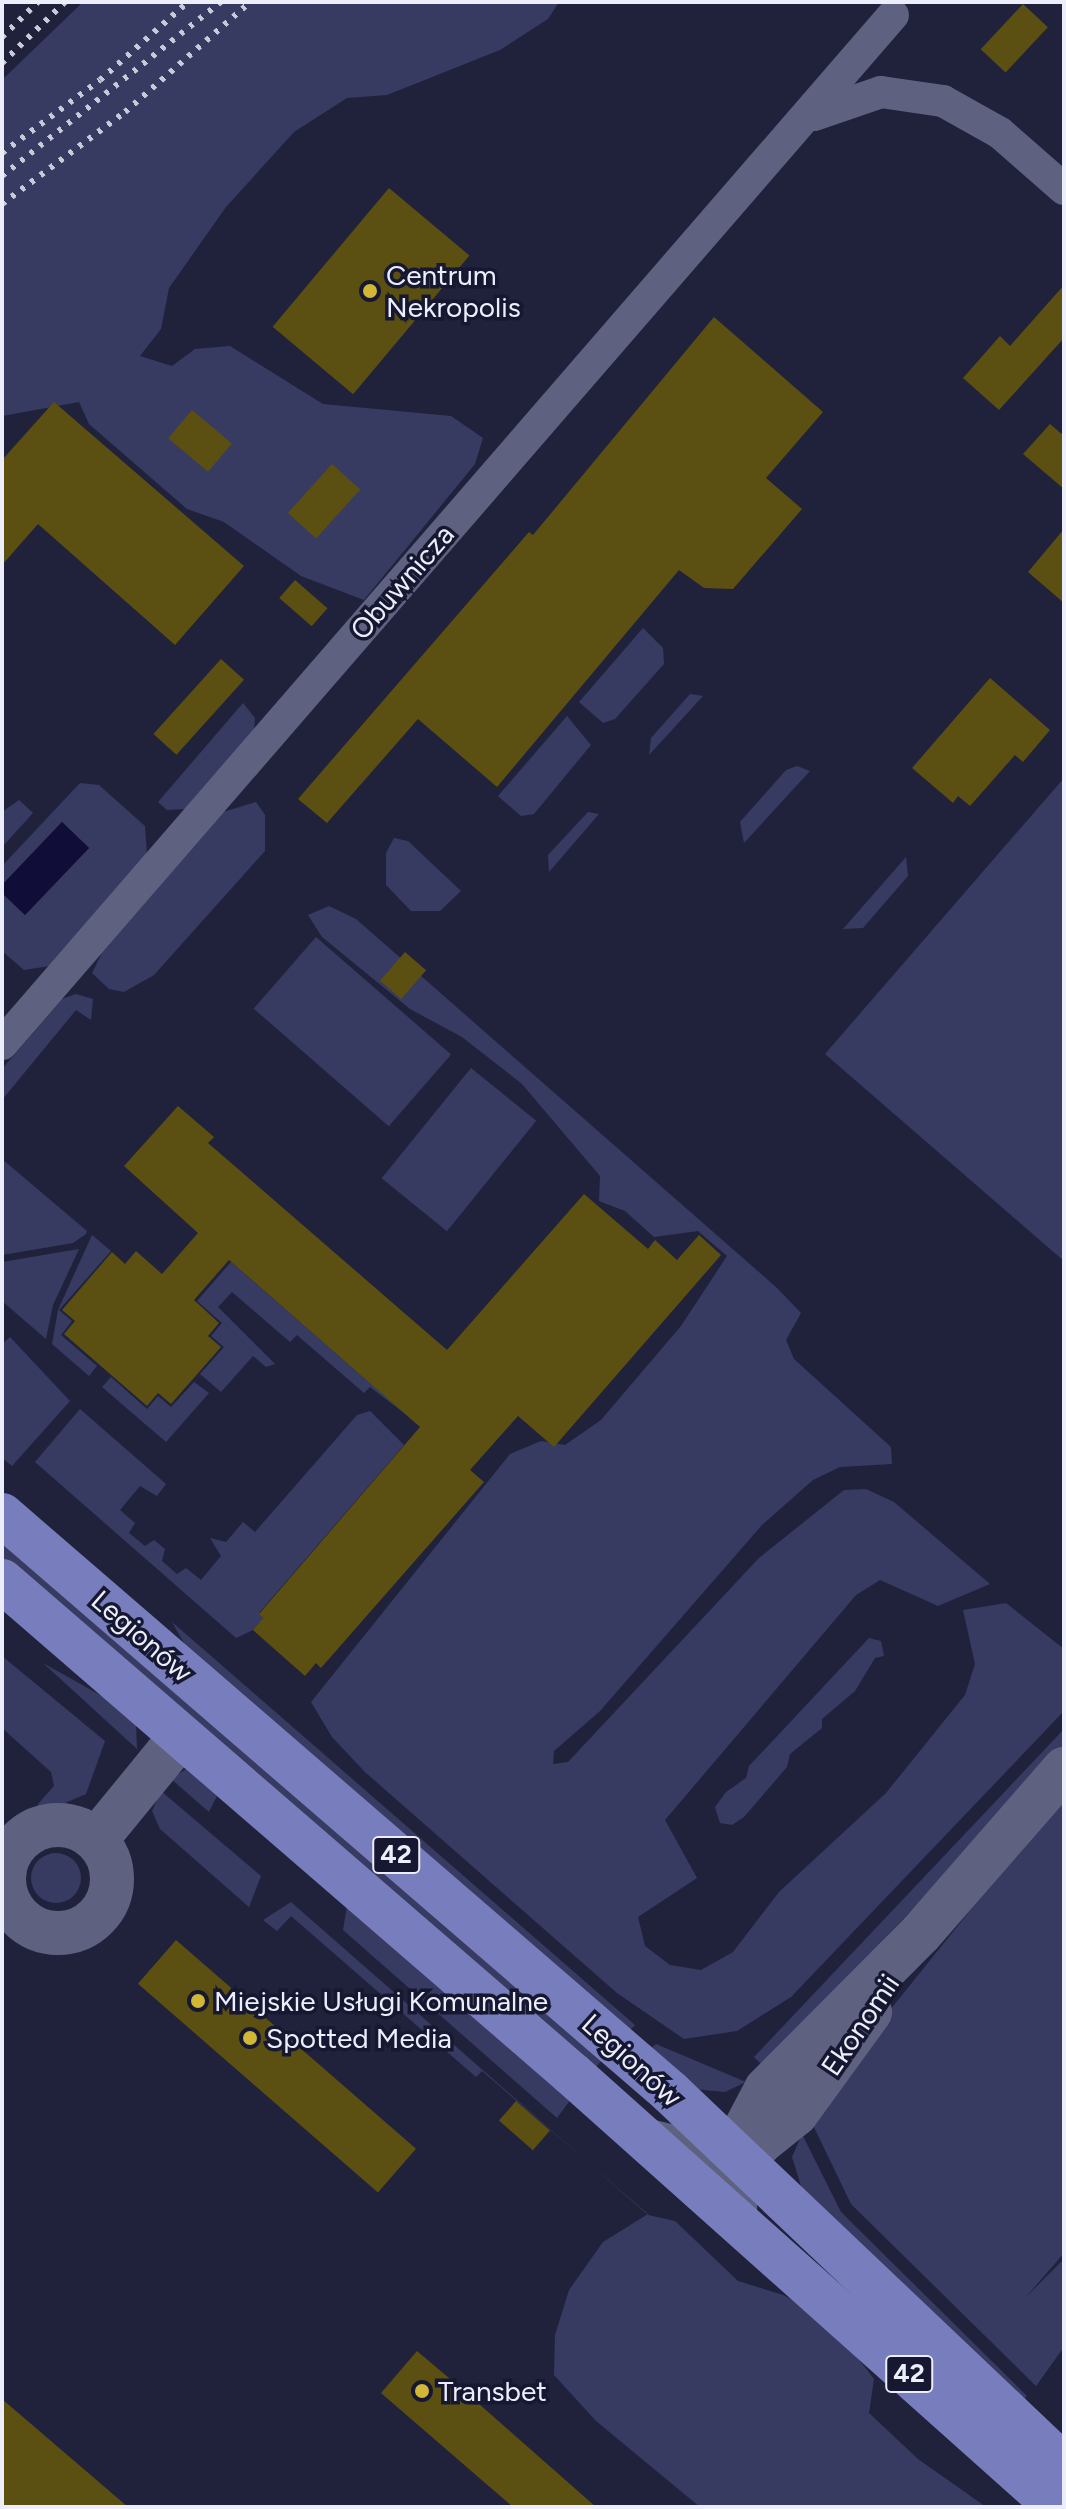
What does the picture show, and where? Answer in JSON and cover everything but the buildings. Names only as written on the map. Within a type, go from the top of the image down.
[{"type":"main road","name":"Legionów","points":[[2,1515],[670,2092],[1064,2466]]},
{"type":"main road","name":"Legionów","points":[[2,1581],[649,2141],[1057,2507]]},
{"type":"street","name":"Obuwnicza","points":[[2,1044],[805,122],[893,15]]},
{"type":"street","name":"Obuwnicza","points":[[805,122],[834,104],[881,92],[943,101],[1000,133],[1064,189]]},
{"type":"street","points":[[96,1840],[181,1736]]},
{"type":"street","name":"Ekonomii","points":[[735,2155],[921,1933],[1064,1769]]},
{"type":"street","points":[[58,1825],[96,1840],[111,1867],[101,1913],[58,1933],[12,1932],[4,1884],[10,1854],[20,1840],[58,1825]]},
{"type":"street","name":"Ekonomii","points":[[670,2092],[720,2105],[781,2102]]},
{"type":"street","name":"Ekonomii","points":[[781,2102],[786,2199]]},
{"type":"street","points":[[649,2141],[695,2156],[735,2155],[735,2218]]},
{"type":"shaded area","points":[[83,2],[559,2],[548,19],[500,50],[387,95],[347,98],[294,132],[226,207],[169,288],[161,329],[140,356],[172,366],[195,349],[230,346],[323,404],[451,416],[483,438],[475,464],[364,600],[301,576],[224,522],[187,509],[89,424],[79,402],[2,416],[2,80]]},
{"type":"shaded area","points":[[643,628],[663,648],[664,664],[615,719],[603,723],[579,702]]},
{"type":"shaded area","points":[[690,694],[703,696],[649,755],[651,738]]},
{"type":"shaded area","points":[[243,703],[255,718],[254,730],[186,809],[167,810],[158,802]]},
{"type":"shaded area","points":[[567,716],[591,745],[534,814],[521,816],[498,796]]},
{"type":"shaded area","points":[[797,766],[810,771],[744,843],[740,822],[786,770]]},
{"type":"shaded area","points":[[1064,778],[1064,1261],[825,1054]]},
{"type":"shaded area","points":[[80,783],[99,785],[145,826],[147,855],[50,966],[24,970],[2,951],[2,893],[25,915],[89,848],[62,822],[2,885],[2,866]]},
{"type":"shaded area","points":[[19,800],[33,813],[2,847],[2,812]]},
{"type":"shaded area","points":[[256,802],[265,815],[265,851],[154,975],[124,992],[109,989],[92,973],[102,953],[223,812]]},
{"type":"shaded area","points":[[588,812],[599,814],[549,872],[548,855]]},
{"type":"shaded area","points":[[62,822],[89,848],[25,915],[2,893],[2,885]]},
{"type":"shaded area","points":[[394,838],[408,841],[461,891],[440,911],[411,911],[386,885],[386,853]]},
{"type":"shaded area","points":[[906,857],[908,876],[863,928],[843,929]]},
{"type":"shaded area","points":[[329,906],[356,919],[776,1287],[801,1313],[786,1340],[794,1359],[891,1447],[892,1464],[840,1467],[813,1480],[762,1525],[600,1711],[554,1751],[553,1764],[568,1762],[759,1558],[844,1490],[866,1489],[894,1502],[990,1584],[938,1606],[880,1580],[856,1595],[665,1820],[697,1878],[638,1917],[645,1946],[670,1965],[701,1970],[733,1952],[779,1892],[886,1793],[965,1695],[975,1664],[963,1610],[1006,1603],[1064,1649],[1064,1711],[791,1997],[737,2031],[684,2039],[617,1993],[365,1772],[332,1737],[311,1702],[510,1454],[541,1441],[565,1445],[601,1420],[681,1326],[727,1256],[698,1231],[654,1237],[625,1211],[599,1201],[600,1176],[522,1084],[462,1037],[410,1009],[322,937],[308,915]]},
{"type":"shaded area","points":[[316,937],[451,1054],[389,1126],[254,1009]]},
{"type":"shaded area","points":[[76,994],[93,999],[91,1020],[76,1010],[2,1100],[2,1069],[62,999]]},
{"type":"shaded area","points":[[471,1068],[536,1121],[447,1231],[382,1178]]},
{"type":"shaded area","points":[[2,1159],[87,1231],[86,1234],[73,1243],[2,1255]]},
{"type":"shaded area","points":[[92,1235],[111,1251],[59,1310],[72,1321],[61,1335],[97,1366],[89,1376],[52,1344],[58,1310]]},
{"type":"shaded area","points":[[79,1249],[53,1305],[46,1339],[2,1301],[2,1262]]},
{"type":"shaded area","points":[[231,1262],[408,1416],[370,1387],[364,1393],[297,1335],[290,1342],[232,1292],[218,1307],[275,1364],[266,1367],[253,1356],[221,1392],[200,1374],[224,1347],[211,1336],[222,1323],[197,1301]]},
{"type":"shaded area","points":[[10,1337],[70,1401],[12,1466],[2,1458],[2,1344]]},
{"type":"shaded area","points":[[111,1377],[147,1409],[158,1396],[171,1407],[194,1382],[209,1393],[166,1442],[102,1387]]},
{"type":"shaded area","points":[[80,1409],[166,1484],[157,1496],[140,1486],[120,1510],[135,1523],[129,1533],[145,1546],[154,1540],[165,1549],[162,1561],[177,1574],[186,1568],[201,1580],[221,1556],[210,1538],[226,1542],[243,1522],[255,1532],[357,1415],[370,1411],[404,1445],[259,1613],[263,1618],[253,1630],[236,1638],[35,1462]]},
{"type":"shaded area","points":[[2,1534],[604,2058],[589,2075],[2,1564]]},
{"type":"shaded area","points":[[172,1622],[635,2025],[626,2034],[194,1661]]},
{"type":"shaded area","points":[[869,1638],[881,1641],[884,1656],[875,1658],[855,1691],[822,1719],[822,1728],[790,1754],[787,1767],[744,1817],[732,1825],[720,1823],[715,1807],[726,1792],[746,1778],[749,1766]]},
{"type":"shaded area","points":[[2,1656],[105,1741],[86,1794],[37,1815],[38,1804],[54,1786],[51,1772],[2,1728]]},
{"type":"shaded area","points":[[43,1663],[118,1705],[136,1724],[137,1749]]},
{"type":"shaded area","points":[[1064,1729],[1064,1745],[1032,1784],[763,2066],[754,2057]]},
{"type":"shaded area","points":[[186,1769],[217,1796],[209,1812],[171,1779]]},
{"type":"shaded area","points":[[161,1791],[261,1876],[249,1907],[160,1829],[152,1811]]},
{"type":"shaded area","points":[[1064,1794],[1064,2253],[1026,2297],[1064,2259],[1064,2347],[1036,2386],[851,2204],[811,2121],[832,2082]]},
{"type":"shaded area","points":[[56,1853],[74,1860],[81,1878],[74,1896],[56,1903],[38,1896],[31,1878],[38,1860]]},
{"type":"shaded area","points":[[348,1900],[574,2095],[557,2118],[343,1930]]},
{"type":"shaded area","points":[[291,1902],[583,2158],[482,2071],[476,2077],[291,1916],[277,1931],[263,1920]]},
{"type":"shaded area","points":[[656,2044],[746,2082],[725,2092],[693,2089],[647,2052]]},
{"type":"shaded area","points":[[802,2134],[841,2212],[1027,2396],[1020,2404],[802,2189],[792,2157]]},
{"type":"shaded area","points":[[647,2214],[675,2221],[738,2281],[783,2295],[828,2319],[874,2379],[869,2413],[918,2459],[986,2507],[700,2507],[596,2421],[554,2375],[555,2335],[569,2290],[603,2242]]},
{"type":"railway","points":[[2,37],[38,2]]},
{"type":"railway","points":[[2,63],[65,2]]},
{"type":"railway","points":[[2,153],[100,80],[188,2]]},
{"type":"railway","points":[[2,176],[221,2]]},
{"type":"railway","points":[[2,204],[125,112],[250,2]]},
{"type":"place","name":"Centrum Nekropolis","points":[[370,291]]},
{"type":"place","name":"Miejskie Usługi Komunalne","points":[[198,2001]]},
{"type":"place","name":"Spotted Media","points":[[250,2038]]},
{"type":"place","name":"Transbet","points":[[422,2391]]}]
